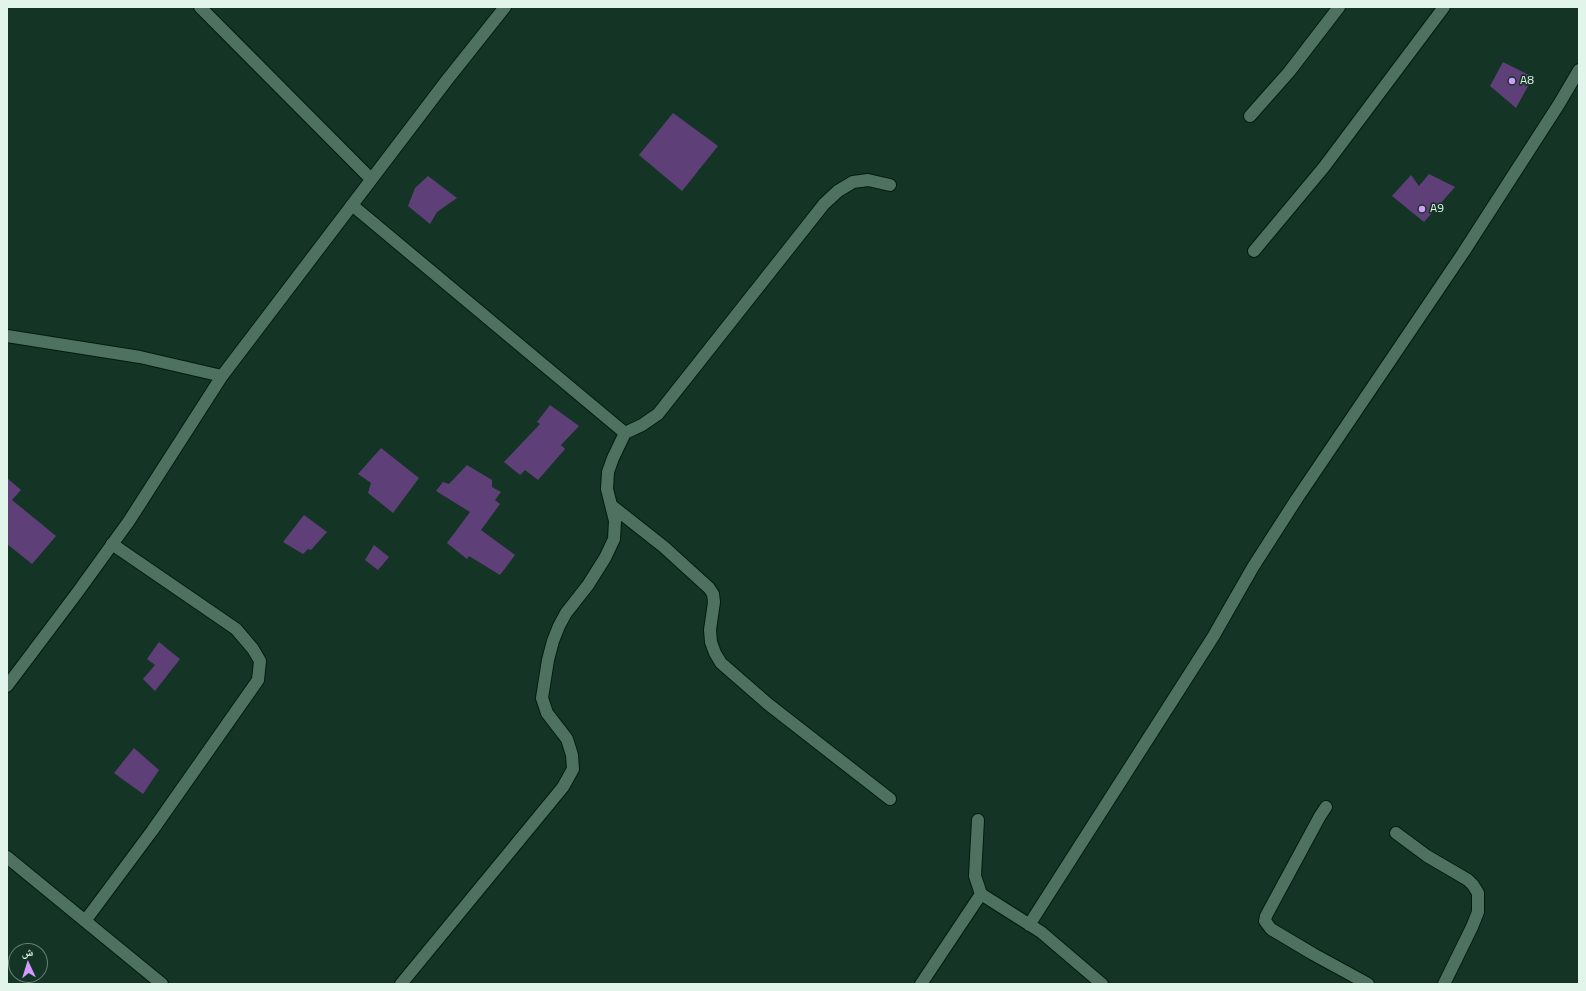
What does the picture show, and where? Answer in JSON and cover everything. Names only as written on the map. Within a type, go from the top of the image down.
[{"type":"street","points":[[200,7],[371,179]]},
{"type":"street","points":[[7,686],[129,520],[222,376],[371,179],[505,7]]},
{"type":"street","points":[[1250,116],[1289,72],[1339,7]]},
{"type":"street","points":[[1254,251],[1324,167],[1444,7]]},
{"type":"street","points":[[1029,925],[1213,637],[1253,567],[1296,500],[1463,253],[1559,104],[1579,70]]},
{"type":"street","points":[[402,984],[563,787],[573,768],[572,755],[567,739],[546,713],[542,698],[543,691],[548,660],[559,626],[566,613],[591,580],[605,558],[614,538],[615,521],[607,489],[608,472],[625,433],[642,425],[658,414],[824,204],[838,191],[853,182],[868,180],[890,185]]},
{"type":"street","points":[[352,205],[625,433]]},
{"type":"street","points":[[7,336],[140,357],[222,376]]},
{"type":"street","points":[[612,506],[664,547],[710,588],[714,594],[710,630],[711,642],[721,663],[768,704],[890,799]]},
{"type":"street","points":[[85,921],[258,680],[260,661],[254,649],[236,630],[112,544]]},
{"type":"street","points":[[1326,807],[1266,916],[1265,921],[1271,929],[1368,984]]},
{"type":"street","points":[[978,820],[975,876],[981,894],[1041,932],[1102,984]]},
{"type":"street","points":[[1396,833],[1427,856],[1468,880],[1478,893],[1478,912],[1444,984]]},
{"type":"street","points":[[7,858],[162,984]]},
{"type":"street","points":[[921,984],[981,894]]},
{"type":"building","name":"A8","points":[[1503,62],[1533,77],[1516,108],[1490,86]]},
{"type":"building","points":[[673,113],[718,146],[682,191],[639,155]]},
{"type":"building","name":"A9","points":[[1429,174],[1455,187],[1424,222],[1392,196],[1411,175],[1419,186]]},
{"type":"building","points":[[428,176],[457,198],[437,212],[430,224],[408,206],[415,188]]},
{"type":"building","points":[[550,405],[579,426],[561,445],[565,449],[538,480],[525,470],[520,475],[504,462],[540,424],[537,422]]},
{"type":"building","points":[[381,448],[419,478],[393,513],[368,493],[371,483],[358,474]]},
{"type":"building","points":[[467,465],[492,480],[492,487],[501,492],[495,500],[500,504],[481,530],[515,555],[500,575],[469,556],[467,559],[447,543],[470,512],[436,491],[443,482],[449,484]]},
{"type":"building","points":[[7,478],[21,490],[12,500],[56,536],[32,564],[7,544]]},
{"type":"building","points":[[304,515],[327,532],[311,550],[308,549],[303,554],[283,542]]},
{"type":"building","points":[[374,545],[389,557],[378,570],[365,560]]},
{"type":"building","points":[[159,642],[180,659],[155,691],[143,679],[155,665],[147,659]]},
{"type":"building","points":[[134,748],[159,770],[143,794],[114,773]]},
{"type":"place","name":"A8","points":[[1512,81]]},
{"type":"place","name":"A9","points":[[1422,209]]}]
